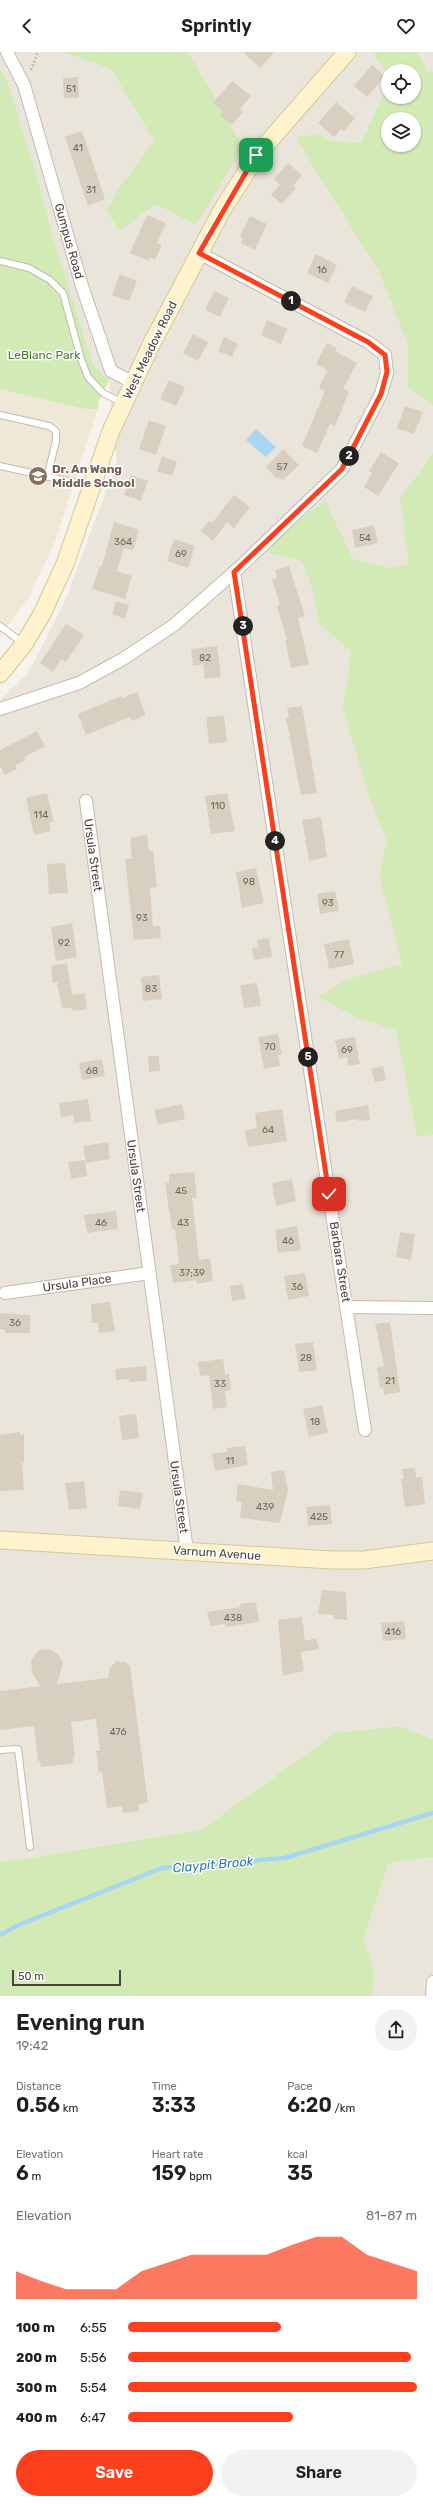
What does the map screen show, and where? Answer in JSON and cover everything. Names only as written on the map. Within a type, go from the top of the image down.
[{"type":"street","name":"Gumpus Road","points":[[6,52],[24,85],[82,286],[111,371],[134,383]]},
{"type":"street","name":"West Meadow Road","points":[[0,674],[24,644],[42,614],[65,564],[91,487],[124,404],[199,253],[256,155],[347,52]]},
{"type":"street","points":[[0,709],[79,683],[123,659],[174,625],[234,572],[342,469],[381,394],[387,372],[385,355],[368,342],[199,253]]},
{"type":"street","name":"Barbara Street","points":[[234,572],[365,1430]]},
{"type":"street","name":"Ursula Street","points":[[86,801],[187,1551]]},
{"type":"street","name":"Ursula Place","points":[[5,1293],[150,1273]]},
{"type":"street","points":[[346,1307],[433,1308]]},
{"type":"street","name":"Varnum Avenue","points":[[0,1540],[331,1560],[364,1560],[433,1551]]},
{"type":"street","points":[[432,1996],[433,1982]]},
{"type":"lane","points":[[0,261],[29,268],[50,280],[63,294],[80,359],[88,377],[104,393],[124,404]]},
{"type":"lane","points":[[0,416],[49,426],[56,431],[56,441],[48,477]]},
{"type":"lane","points":[[0,466],[91,487]]},
{"type":"lane","points":[[0,626],[24,644]]},
{"type":"lane","points":[[0,1750],[18,1749],[30,1847]]},
{"type":"shaded area","points":[[0,52],[63,52],[111,69],[154,141],[119,188],[119,231],[156,204],[207,86],[188,52],[433,52],[433,1739],[399,1726],[335,1733],[201,1830],[3,1862],[0,1860],[0,700],[28,673],[65,601],[117,462],[109,381],[93,364],[51,230],[37,176],[8,83],[0,68]]},
{"type":"shaded area","name":"Dr. An Wang Middle School","points":[[0,389],[85,409],[98,409],[54,544],[29,597],[0,635]]},
{"type":"shaded area","points":[[433,1857],[433,1996],[372,1996],[375,1975],[364,1938],[389,1863]]},
{"type":"green space","points":[[63,52],[188,52],[243,147],[196,225],[156,204],[119,231],[107,210],[119,188],[154,141],[111,69]]},
{"type":"green space","points":[[373,52],[417,52],[428,71],[433,72],[433,406],[408,386],[408,345],[380,273],[295,137],[320,134],[330,141],[361,143],[381,101],[381,104],[421,104],[421,64],[381,64]]},
{"type":"green space","name":"LeBlanc Park","points":[[0,68],[8,83],[37,176],[51,230],[93,364],[109,381],[99,400],[98,409],[85,409],[0,389]]},
{"type":"green space","points":[[433,453],[433,1135],[417,1136],[396,1030],[359,1018],[318,997],[345,980],[402,964],[379,875],[387,841],[366,788],[343,708],[351,652],[320,624],[312,589],[302,561],[257,550],[325,501],[353,559],[389,568],[409,564],[400,499]]},
{"type":"green space","points":[[399,1726],[433,1739],[433,1857],[389,1863],[364,1938],[375,1975],[372,1996],[0,1996],[0,1860],[3,1862],[201,1830],[335,1733]]},
{"type":"water","points":[[256,429],[276,447],[266,457],[246,440]]},
{"type":"building","points":[[243,52],[274,52],[260,68]]},
{"type":"building","points":[[372,65],[381,73],[381,81],[367,97],[354,86]]},
{"type":"building","points":[[78,77],[79,98],[64,98],[63,78]]},
{"type":"building","points":[[232,81],[251,96],[240,109],[243,112],[232,125],[220,115],[223,111],[213,103]]},
{"type":"building","points":[[336,102],[355,118],[344,131],[341,129],[334,137],[318,123]]},
{"type":"building","points":[[82,131],[105,199],[88,206],[65,137]]},
{"type":"building","points":[[288,163],[302,175],[293,186],[296,188],[282,204],[271,195],[280,185],[274,179]]},
{"type":"building","points":[[147,215],[166,223],[157,243],[162,245],[155,260],[150,257],[149,261],[130,253]]},
{"type":"building","points":[[250,216],[267,224],[255,250],[241,243],[243,238],[240,236]]},
{"type":"building","points":[[316,254],[337,265],[328,283],[307,273]]},
{"type":"building","points":[[120,274],[137,281],[129,301],[112,295]]},
{"type":"building","points":[[352,286],[373,296],[365,312],[344,302]]},
{"type":"building","points":[[214,291],[229,298],[220,317],[205,310]]},
{"type":"building","points":[[267,320],[287,329],[281,344],[261,335]]},
{"type":"building","points":[[193,334],[208,342],[198,361],[183,353]]},
{"type":"building","points":[[224,337],[238,344],[232,357],[218,351]]},
{"type":"building","points":[[327,343],[337,348],[335,351],[357,363],[343,389],[349,392],[335,426],[330,424],[317,453],[302,446],[325,391],[319,388],[327,370],[316,364]]},
{"type":"building","points":[[169,380],[185,387],[176,406],[160,399]]},
{"type":"building","points":[[405,406],[423,412],[414,434],[397,428]]},
{"type":"building","points":[[149,420],[166,426],[156,455],[139,449]]},
{"type":"building","points":[[283,449],[299,465],[283,480],[279,477],[277,479],[266,467]]},
{"type":"building","points":[[381,452],[399,463],[378,496],[364,487],[372,473],[369,471]]},
{"type":"building","points":[[162,456],[177,462],[172,476],[157,471]]},
{"type":"building","points":[[131,475],[148,481],[141,501],[124,495]]},
{"type":"building","points":[[234,495],[250,507],[234,528],[227,522],[213,541],[201,531],[209,521],[212,523]]},
{"type":"building","points":[[114,522],[139,530],[133,550],[124,548],[117,571],[132,576],[125,599],[92,589],[100,566],[102,566]]},
{"type":"building","points":[[374,525],[378,543],[355,548],[352,530]]},
{"type":"building","points":[[174,539],[195,546],[188,568],[167,561]]},
{"type":"building","points":[[289,566],[305,616],[298,618],[309,664],[291,668],[285,640],[287,640],[277,606],[280,605],[272,579],[277,578],[275,570]]},
{"type":"building","points":[[116,601],[129,605],[125,619],[112,614]]},
{"type":"building","points":[[66,624],[84,635],[66,662],[61,659],[53,672],[40,663]]},
{"type":"building","points":[[217,646],[221,677],[205,679],[203,664],[193,666],[191,649]]},
{"type":"building","points":[[137,692],[146,715],[132,721],[130,717],[86,735],[78,714],[121,696],[122,698]]},
{"type":"building","points":[[302,706],[317,793],[301,795],[286,718],[289,718],[287,708]]},
{"type":"building","points":[[224,716],[227,742],[209,744],[206,717]]},
{"type":"building","points":[[37,731],[45,746],[24,757],[26,760],[15,766],[17,769],[5,775],[0,766],[0,750]]},
{"type":"building","points":[[47,793],[54,822],[49,823],[51,831],[34,835],[26,798]]},
{"type":"building","points":[[227,793],[235,831],[211,834],[205,796]]},
{"type":"building","points":[[321,817],[327,857],[309,861],[302,820]]},
{"type":"building","points":[[147,835],[149,851],[153,851],[157,887],[150,888],[153,926],[160,926],[161,938],[134,940],[125,859],[132,859],[130,838]]},
{"type":"building","points":[[65,863],[68,893],[49,894],[47,864]]},
{"type":"building","points":[[256,868],[264,903],[242,908],[236,872]]},
{"type":"building","points":[[335,891],[339,911],[320,914],[317,894]]},
{"type":"building","points":[[72,923],[77,957],[56,961],[51,927]]},
{"type":"building","points":[[269,938],[272,957],[254,960],[252,948],[258,947],[257,940]]},
{"type":"building","points":[[349,939],[354,964],[329,969],[324,944]]},
{"type":"building","points":[[67,963],[72,995],[85,993],[87,1009],[72,1011],[71,1008],[62,1008],[57,982],[53,983],[51,966]]},
{"type":"building","points":[[159,975],[162,999],[143,1001],[141,977]]},
{"type":"building","points":[[257,983],[261,1006],[244,1008],[240,985]]},
{"type":"building","points":[[278,1034],[282,1054],[278,1055],[280,1066],[264,1069],[258,1037]]},
{"type":"building","points":[[355,1037],[360,1064],[348,1066],[347,1057],[339,1059],[335,1040]]},
{"type":"building","points":[[148,1056],[159,1056],[160,1071],[149,1072]]},
{"type":"building","points":[[102,1059],[105,1076],[82,1080],[79,1063]]},
{"type":"building","points":[[383,1066],[386,1080],[375,1082],[371,1069]]},
{"type":"building","points":[[88,1099],[91,1121],[74,1123],[73,1115],[61,1117],[59,1103]]},
{"type":"building","points":[[182,1104],[185,1119],[158,1125],[154,1110]]},
{"type":"building","points":[[368,1105],[370,1120],[358,1121],[358,1119],[337,1122],[335,1111]]},
{"type":"building","points":[[282,1109],[287,1141],[248,1147],[245,1130],[257,1128],[255,1113]]},
{"type":"building","points":[[108,1142],[110,1159],[86,1163],[83,1146]]},
{"type":"building","points":[[85,1160],[87,1176],[71,1179],[68,1162]]},
{"type":"building","points":[[194,1172],[197,1198],[192,1198],[199,1260],[210,1258],[213,1281],[197,1284],[196,1280],[173,1283],[170,1265],[179,1264],[175,1229],[172,1230],[165,1183],[169,1182],[169,1174]]},
{"type":"building","points":[[292,1179],[296,1201],[276,1206],[272,1183]]},
{"type":"building","points":[[116,1211],[118,1229],[87,1233],[84,1215]]},
{"type":"building","points":[[297,1226],[301,1250],[278,1253],[275,1230]]},
{"type":"building","points":[[400,1232],[415,1234],[411,1260],[396,1257]]},
{"type":"building","points":[[305,1273],[309,1296],[288,1300],[284,1276]]},
{"type":"building","points":[[243,1284],[246,1299],[232,1301],[230,1286]]},
{"type":"building","points":[[110,1302],[115,1331],[99,1333],[98,1323],[92,1323],[91,1304]]},
{"type":"building","points":[[0,1313],[30,1315],[30,1333],[5,1333],[5,1330],[0,1329]]},
{"type":"building","points":[[390,1322],[400,1392],[384,1395],[383,1387],[380,1388],[377,1368],[384,1366],[375,1324]]},
{"type":"building","points":[[313,1342],[317,1370],[299,1372],[295,1344]]},
{"type":"building","points":[[223,1359],[225,1375],[229,1374],[231,1390],[225,1391],[227,1407],[213,1409],[209,1375],[200,1376],[198,1362]]},
{"type":"building","points":[[146,1366],[147,1381],[129,1382],[129,1379],[116,1380],[115,1369]]},
{"type":"building","points":[[322,1405],[328,1433],[309,1437],[303,1409]]},
{"type":"building","points":[[136,1414],[139,1438],[122,1440],[119,1416]]},
{"type":"building","points":[[20,1432],[20,1435],[24,1434],[24,1463],[22,1463],[24,1490],[0,1491],[0,1435]]},
{"type":"building","points":[[245,1446],[248,1465],[215,1471],[212,1454],[227,1452],[226,1448]]},
{"type":"building","points":[[415,1468],[416,1477],[422,1477],[425,1504],[405,1507],[401,1479],[404,1479],[402,1469]]},
{"type":"building","points":[[284,1470],[288,1490],[280,1523],[240,1518],[242,1502],[236,1501],[238,1484],[273,1490],[271,1472]]},
{"type":"building","points":[[84,1481],[87,1508],[69,1510],[65,1483]]},
{"type":"building","points":[[120,1490],[143,1493],[140,1509],[118,1506]]},
{"type":"building","points":[[330,1505],[332,1524],[308,1526],[306,1507]]},
{"type":"building","points":[[322,1590],[346,1592],[347,1620],[334,1619],[334,1615],[318,1614]]},
{"type":"building","points":[[256,1602],[259,1622],[226,1627],[225,1624],[210,1626],[207,1612],[241,1607],[240,1604]]},
{"type":"building","points":[[302,1617],[305,1641],[316,1638],[319,1649],[301,1652],[304,1671],[283,1676],[278,1620]]},
{"type":"building","points":[[404,1621],[406,1639],[383,1641],[381,1623]]},
{"type":"building","points":[[50,1649],[59,1655],[63,1663],[57,1684],[108,1678],[110,1667],[117,1661],[125,1662],[130,1666],[148,1803],[138,1804],[139,1811],[123,1813],[122,1806],[107,1808],[102,1772],[99,1773],[96,1751],[100,1751],[96,1719],[71,1722],[75,1756],[73,1757],[74,1763],[41,1767],[40,1761],[38,1761],[34,1726],[0,1730],[0,1691],[40,1686],[32,1672],[31,1660],[39,1650]]},
{"type":"waterway","name":"Claypit Brook","points":[[0,1935],[21,1924],[162,1868],[285,1858],[433,1813]]},
{"type":"place","name":"Dr. An Wang Middle School","points":[[38,476]]},
{"type":"route","points":[[256,155],[221,212],[199,253],[368,342],[385,355],[387,372],[381,394],[342,469],[291,515],[234,572],[329,1194]]}]
